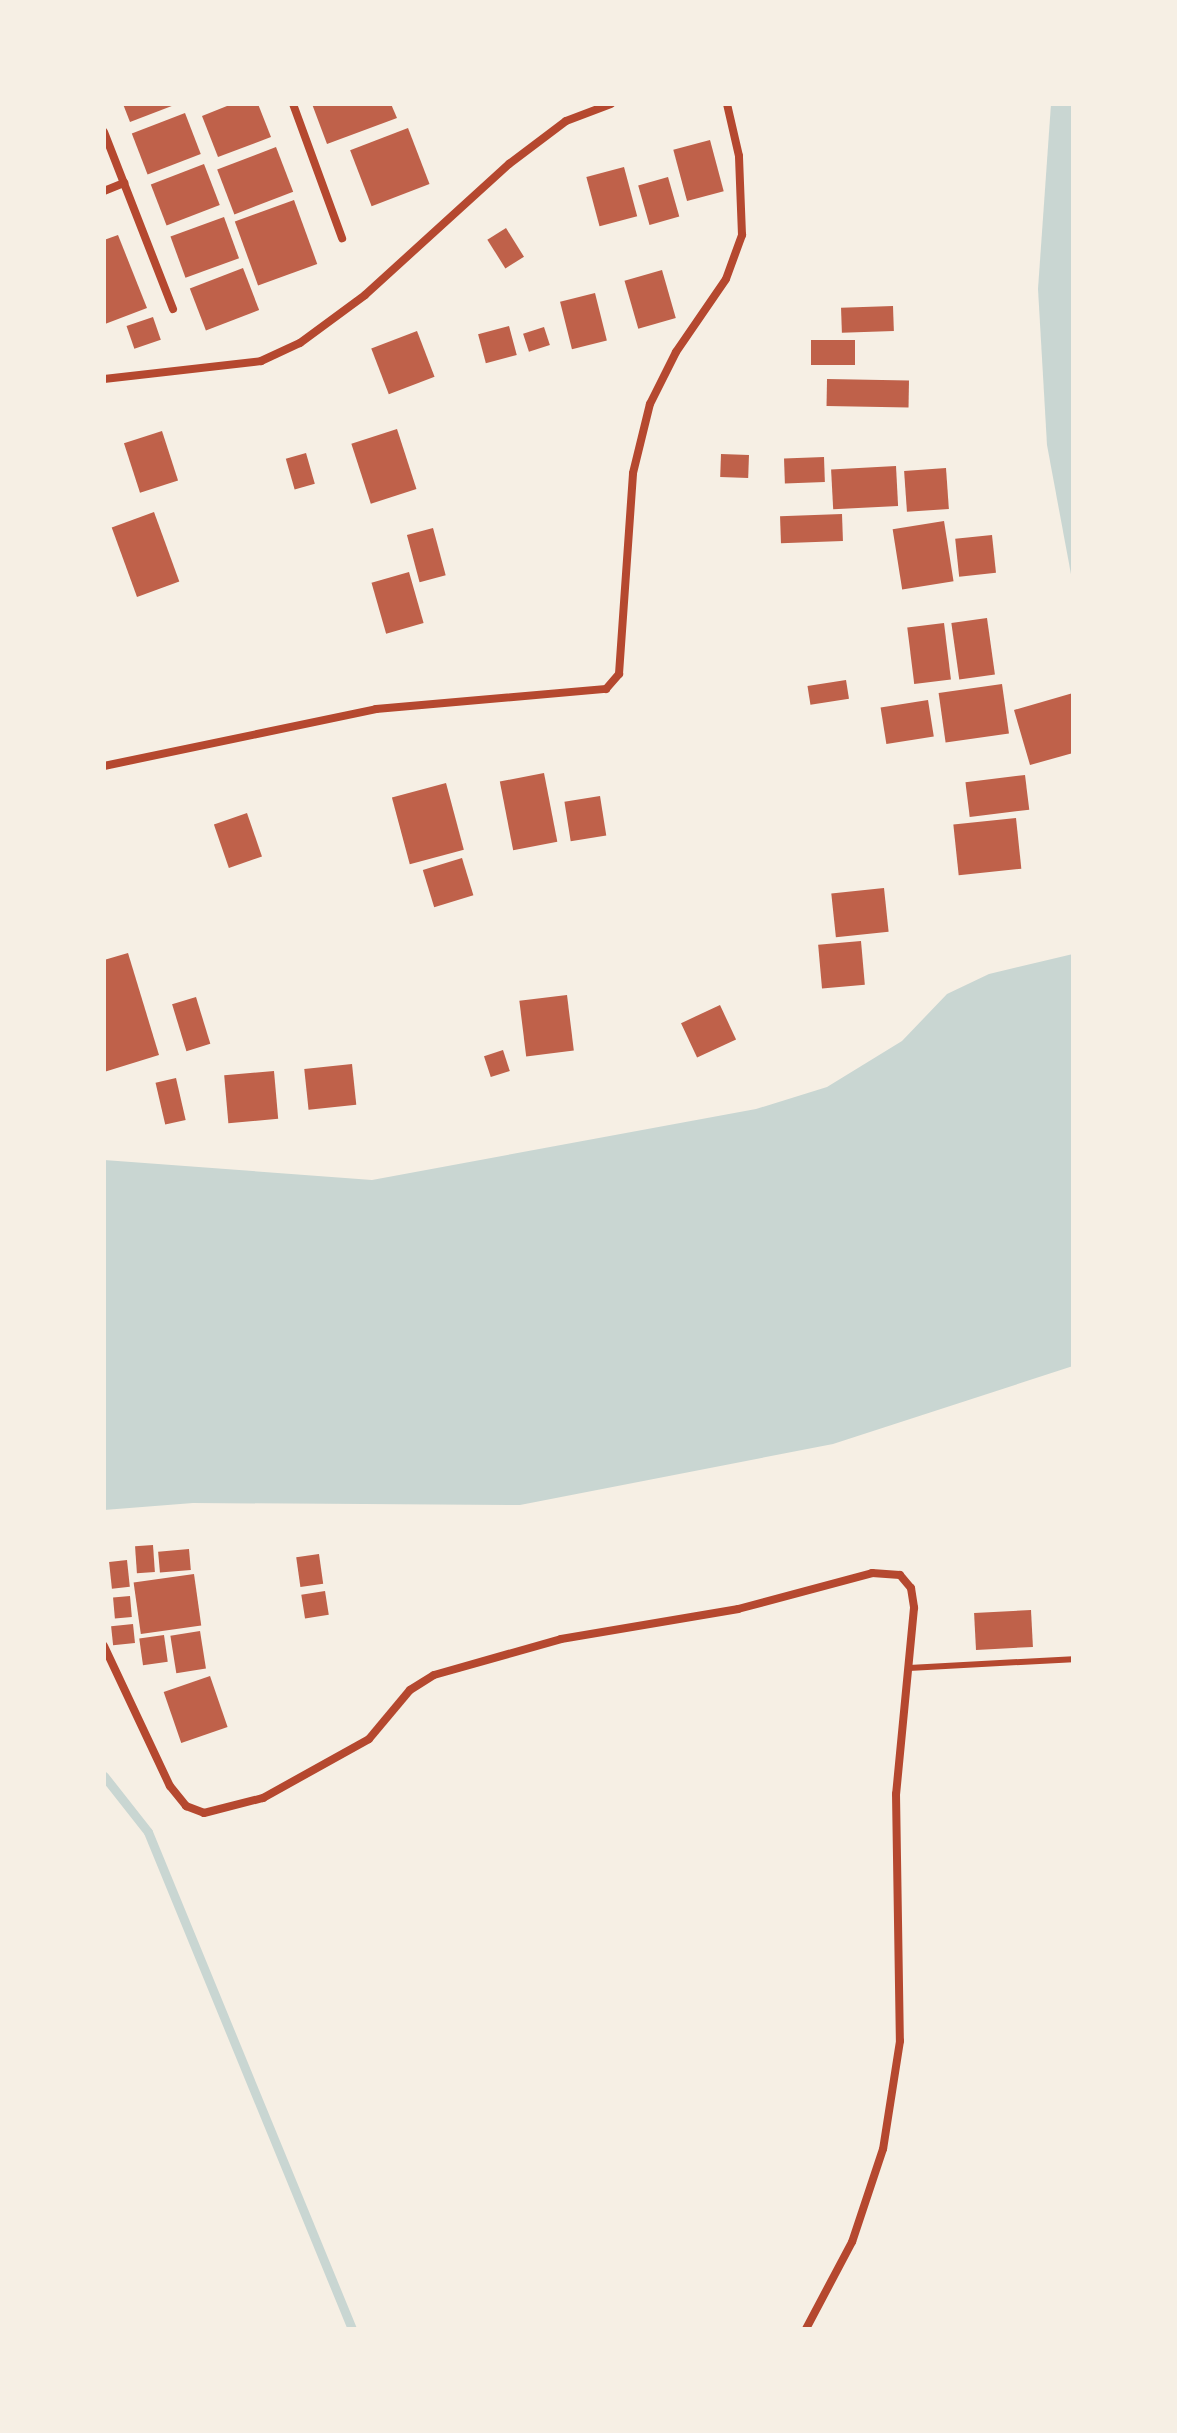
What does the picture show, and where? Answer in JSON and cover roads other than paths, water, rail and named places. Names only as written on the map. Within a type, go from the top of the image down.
[{"type":"street","points":[[293,104],[342,238]]},
{"type":"street","points":[[104,379],[261,361],[300,343],[365,295],[509,164],[566,121],[611,104]]},
{"type":"street","points":[[104,766],[376,709],[606,689],[619,674],[633,473],[650,404],[676,352],[726,279],[742,235],[739,156],[727,104]]},
{"type":"street","points":[[104,132],[173,309]]},
{"type":"street","points":[[104,191],[124,183]]},
{"type":"street","points":[[104,1646],[170,1786],[186,1806],[204,1813],[263,1798],[369,1739],[410,1690],[434,1675],[561,1639],[738,1609],[872,1573],[900,1575],[911,1588],[909,1668],[896,1794],[898,2056],[883,2149],[852,2242],[806,2329]]},
{"type":"lane","points":[[909,1668],[1073,1659]]},
{"type":"waterway","points":[[104,1776],[148,1832],[352,2329]]}]
